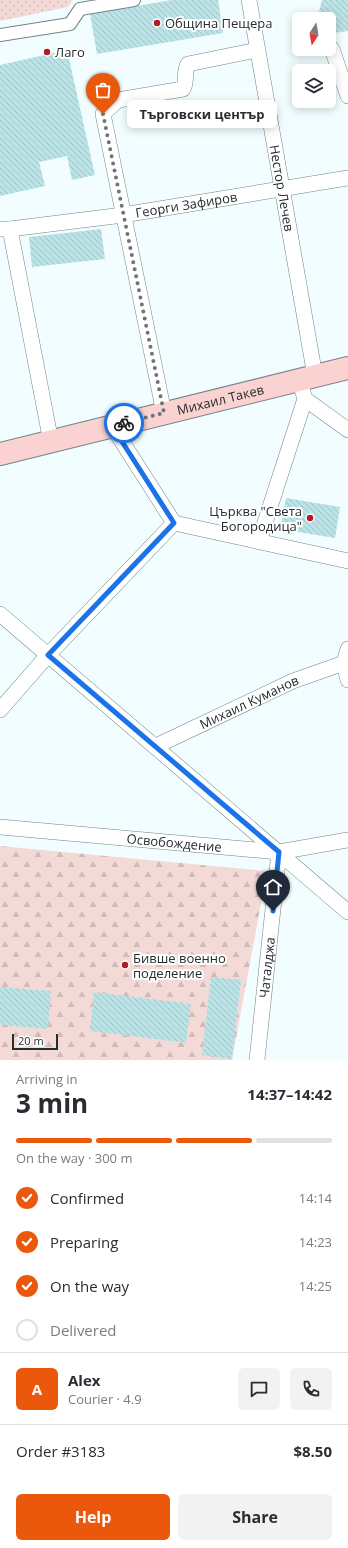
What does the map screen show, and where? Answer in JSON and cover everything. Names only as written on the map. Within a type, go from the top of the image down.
[{"type":"main road","name":"Михаил Такев","points":[[0,454],[164,413],[307,385],[348,368]]},
{"type":"street","points":[[0,36],[70,24],[80,9],[134,0]]},
{"type":"street","name":"Нестор Лечев","points":[[249,0],[282,190],[307,385]]},
{"type":"street","points":[[164,413],[103,114],[118,100],[183,90],[186,83],[184,71],[188,64],[258,50]]},
{"type":"street","points":[[334,56],[348,96]]},
{"type":"street","name":"Георги Зафиров","points":[[5,229],[123,215],[348,178]]},
{"type":"street","points":[[5,229],[51,442]]},
{"type":"street","points":[[307,385],[348,430]]},
{"type":"street","points":[[260,541],[307,385]]},
{"type":"street","points":[[112,426],[174,523],[348,561]]},
{"type":"street","points":[[0,710],[48,655],[174,523]]},
{"type":"street","points":[[0,614],[156,746],[348,912]]},
{"type":"street","points":[[346,656],[348,680]]},
{"type":"street","name":"Михаил Куманов","points":[[156,746],[346,656]]},
{"type":"street","name":"Освобождение","points":[[0,826],[279,852],[348,840]]},
{"type":"street","name":"Чаталджа","points":[[257,1060],[279,852]]},
{"type":"green space","points":[[0,0],[73,0],[68,7],[0,21]]},
{"type":"green space","name":"Бивше военно поделение","points":[[0,846],[267,871],[232,1060],[0,1060]]},
{"type":"building","name":"Община Пещера","points":[[172,0],[218,0],[223,33],[97,54],[90,14]]},
{"type":"building","points":[[322,0],[348,0],[348,31],[336,33],[336,12],[319,12]]},
{"type":"building","points":[[67,50],[95,175],[72,180],[67,156],[39,162],[45,186],[0,196],[0,65]]},
{"type":"building","points":[[101,229],[105,259],[32,267],[29,237]]},
{"type":"building","name":"Църква \"Света Богородица\"","points":[[286,498],[340,507],[335,538],[280,529]]},
{"type":"building","points":[[211,977],[241,980],[232,1059],[202,1055]]},
{"type":"building","points":[[0,987],[51,991],[48,1029],[0,1025]]},
{"type":"building","points":[[94,992],[191,1004],[186,1043],[90,1031]]},
{"type":"way so far","points":[[103,114],[164,413],[124,423]]},
{"type":"place","name":"Община Пещера","points":[[157,23]]},
{"type":"place","name":"Лаго","points":[[47,52]]},
{"type":"place","name":"Търговски център","points":[[103,114]]},
{"type":"place","name":"Църква \"Света Богородица\"","points":[[310,518]]},
{"type":"place","name":"Бивше военно поделение","points":[[125,965]]},
{"type":"route","points":[[124,423],[112,426],[174,523],[48,655],[279,852],[273,911]]}]
